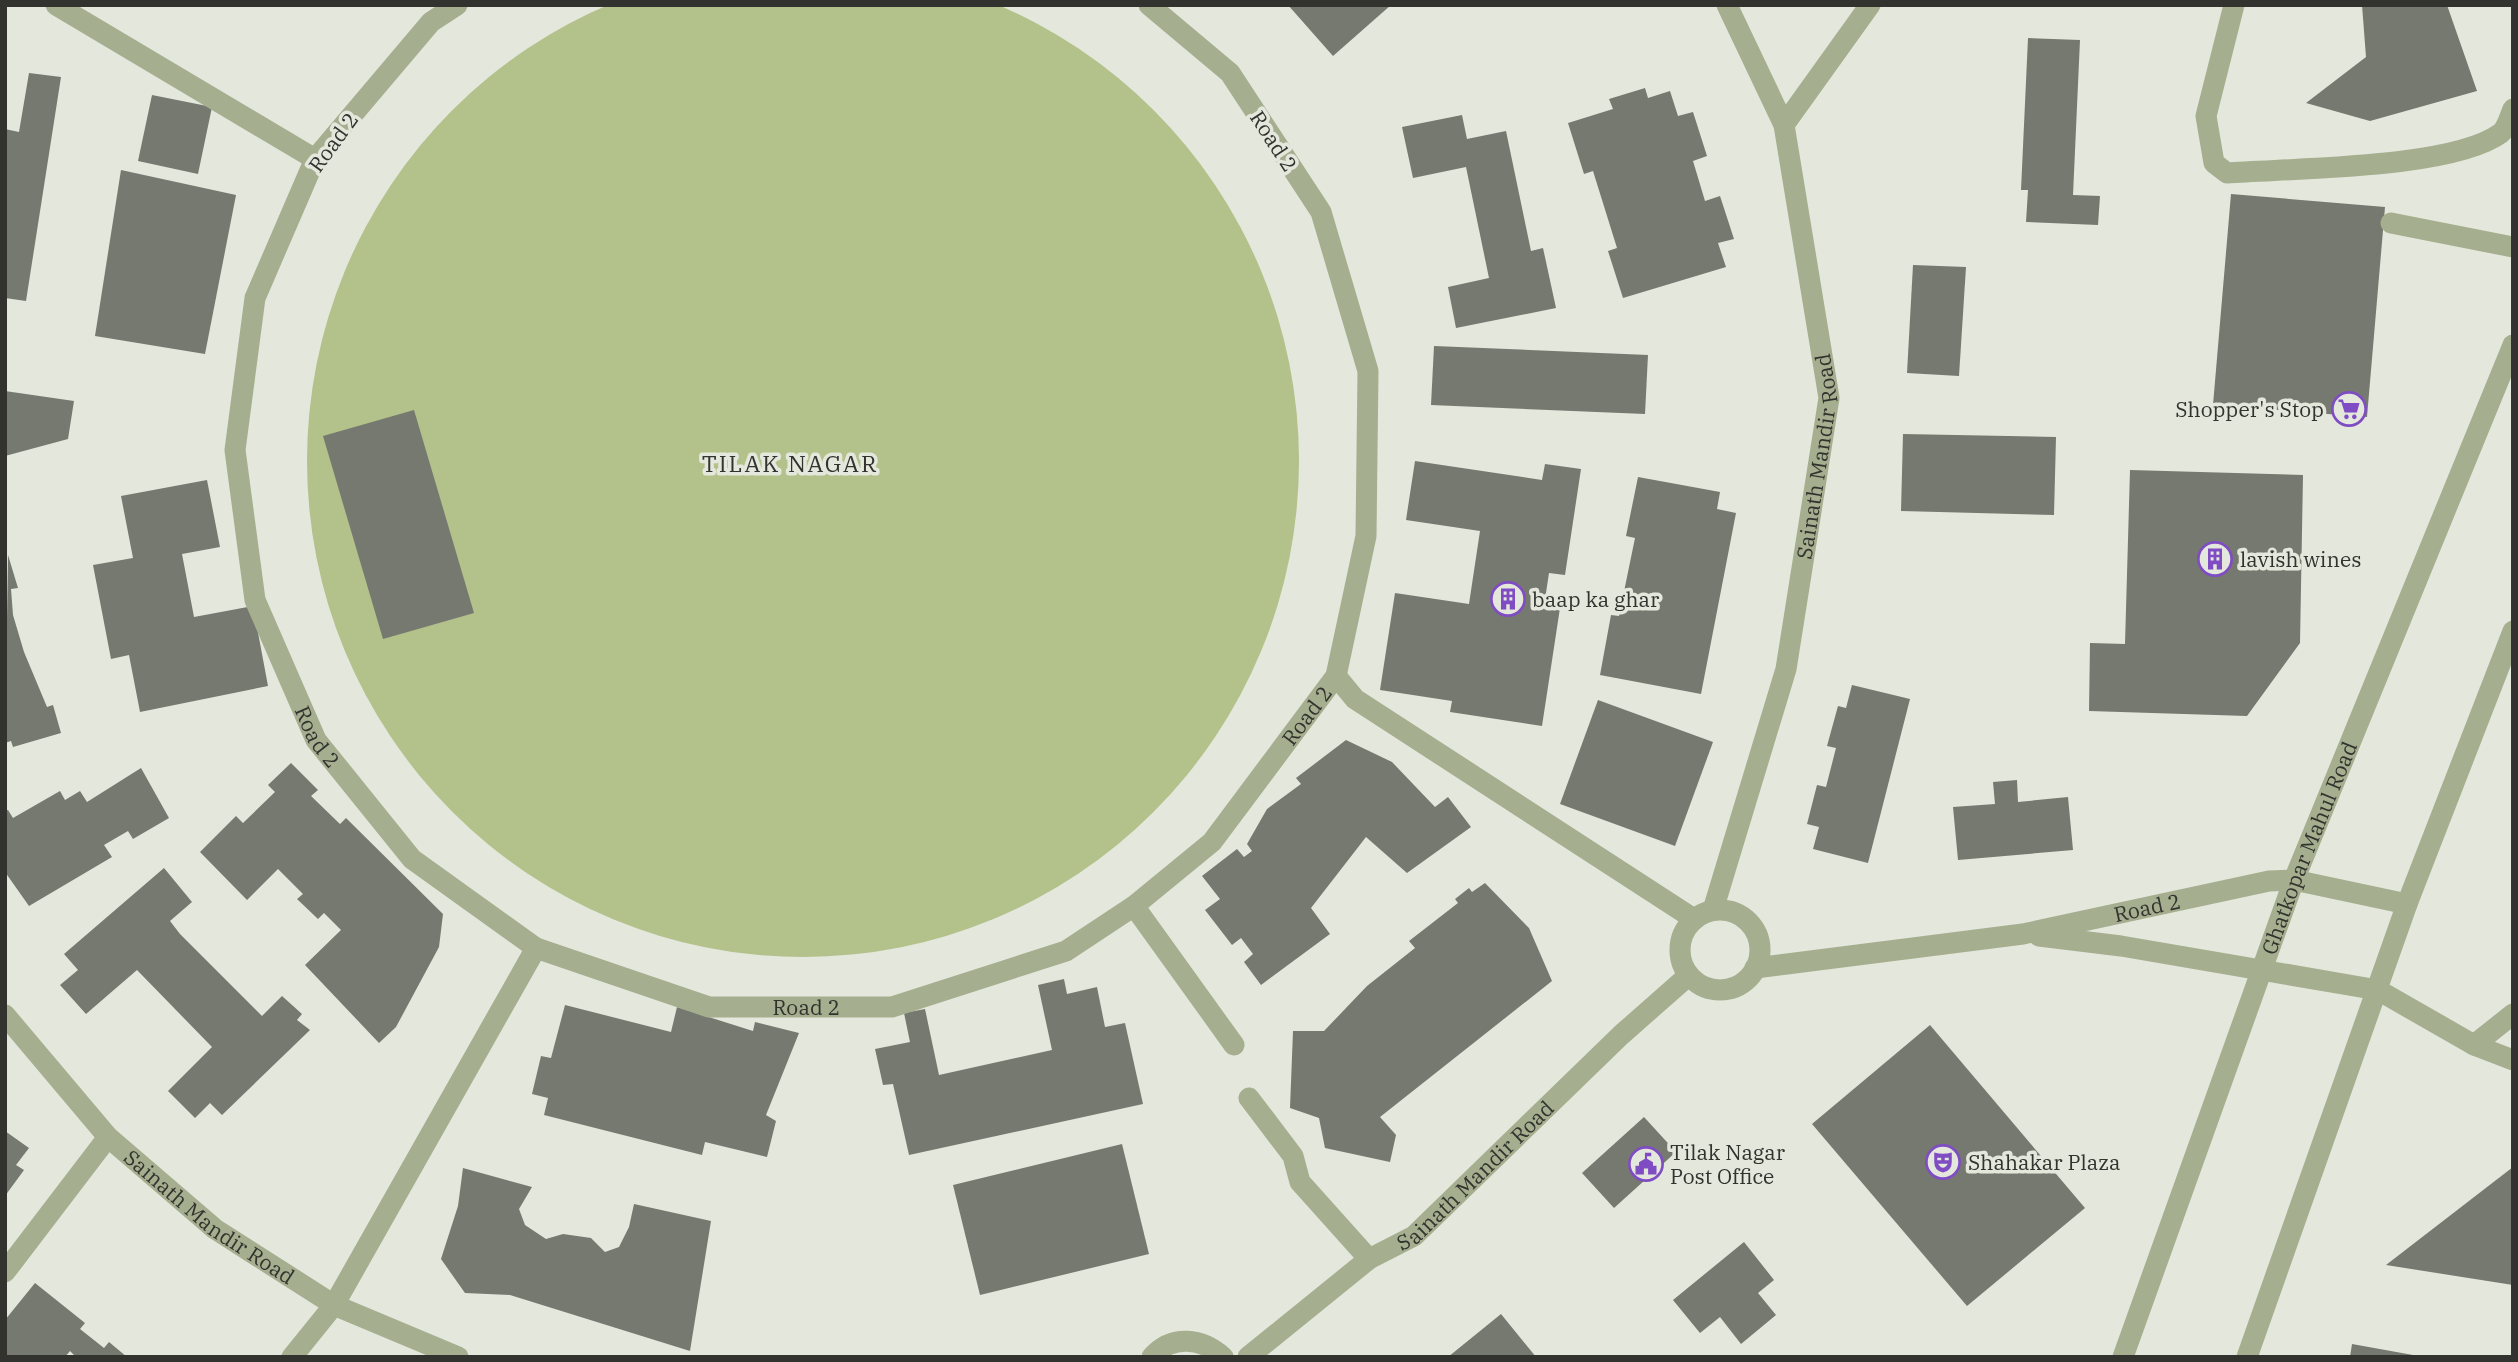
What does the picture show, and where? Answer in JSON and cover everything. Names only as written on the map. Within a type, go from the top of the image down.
[{"type":"street","points":[[56,5],[315,159]]},
{"type":"street","name":"Road 2","points":[[457,5],[431,22],[315,159],[255,298],[234,450],[256,600],[316,740],[412,859],[537,948],[709,1007],[892,1007],[1066,951],[1134,906],[1212,842],[1336,676],[1366,536],[1368,371],[1321,212],[1230,73],[1149,5]]},
{"type":"street","name":"Sainath Mandir Road","points":[[1703,914],[1786,669],[1829,398],[1784,125],[1727,5]]},
{"type":"street","points":[[1784,125],[1870,5]]},
{"type":"street","points":[[2234,5],[2206,116],[2214,163],[2227,173],[2432,158],[2467,150],[2503,132],[2513,109]]},
{"type":"street","points":[[2391,223],[2513,247]]},
{"type":"street","name":"Ghatkopar Mahul Road","points":[[2123,1357],[2294,880],[2513,345]]},
{"type":"street","points":[[2247,1357],[2407,904],[2513,631]]},
{"type":"street","points":[[1336,676],[1355,699],[1703,914]]},
{"type":"street","name":"Road 2","points":[[1755,968],[2023,934],[2269,881],[2294,880],[2407,904]]},
{"type":"street","points":[[1134,906],[1234,1045]]},
{"type":"street","points":[[1725,910],[1748,920],[1760,943],[1755,968],[1747,979],[1723,990],[1710,989],[1688,976],[1679,952],[1685,928],[1703,914],[1725,910]]},
{"type":"street","points":[[2023,934],[2121,946],[2378,990],[2474,1045],[2513,1060]]},
{"type":"street","points":[[292,1357],[334,1305],[537,948]]},
{"type":"street","name":"Sainath Mandir Road","points":[[1248,1357],[1369,1259],[1414,1236],[1621,1035],[1688,976]]},
{"type":"street","points":[[2474,1045],[2513,1014]]},
{"type":"street","name":"Sainath Mandir Road","points":[[5,1015],[108,1137],[215,1229],[334,1305],[458,1357]]},
{"type":"street","points":[[1249,1098],[1293,1156],[1300,1182],[1369,1259]]},
{"type":"street","points":[[5,1272],[108,1137]]},
{"type":"street","points":[[1152,1357],[1167,1345],[1182,1340],[1212,1347],[1223,1357]]},
{"type":"green space","points":[[803,-35],[852,-33],[900,-26],[947,-14],[993,3],[1037,23],[1079,48],[1118,77],[1154,110],[1187,146],[1216,185],[1241,227],[1261,271],[1278,317],[1290,364],[1297,412],[1297,510],[1290,558],[1278,605],[1261,651],[1241,695],[1216,737],[1187,776],[1154,812],[1118,845],[1079,874],[1037,899],[993,919],[947,936],[900,948],[852,955],[803,957],[754,955],[706,948],[659,936],[613,919],[569,899],[527,874],[488,845],[452,812],[419,776],[390,737],[365,695],[345,651],[328,605],[316,558],[309,510],[307,461],[309,412],[316,364],[328,317],[345,271],[365,227],[390,185],[419,146],[452,110],[488,77],[527,48],[569,23],[613,3],[659,-14],[706,-26],[754,-33]]},
{"type":"building","points":[[1288,5],[1391,5],[1333,56]]},
{"type":"building","points":[[2362,5],[2447,5],[2477,91],[2370,121],[2306,103],[2366,57]]},
{"type":"building","points":[[2028,38],[2080,40],[2073,195],[2100,196],[2098,225],[2026,222],[2028,190],[2021,190]]},
{"type":"building","points":[[29,73],[61,77],[26,301],[5,298],[5,129],[19,132]]},
{"type":"building","points":[[1645,88],[1648,98],[1670,91],[1678,116],[1693,112],[1707,156],[1693,161],[1705,201],[1720,196],[1734,239],[1718,243],[1726,267],[1623,298],[1608,251],[1617,248],[1593,171],[1584,174],[1568,123],[1613,109],[1609,99]]},
{"type":"building","points":[[152,95],[212,107],[198,174],[138,161]]},
{"type":"building","points":[[1462,115],[1467,139],[1506,131],[1531,251],[1543,248],[1556,308],[1456,328],[1448,287],[1489,278],[1466,167],[1413,178],[1402,127]]},
{"type":"building","points":[[121,170],[236,195],[205,354],[95,336]]},
{"type":"building","points":[[2231,194],[2385,207],[2367,417],[2213,405]]},
{"type":"building","points":[[1913,265],[1966,267],[1959,376],[1907,373]]},
{"type":"building","points":[[1434,346],[1648,355],[1645,414],[1431,405]]},
{"type":"building","points":[[5,391],[74,401],[68,439],[5,456]]},
{"type":"building","points":[[414,410],[474,613],[383,639],[323,436]]},
{"type":"building","points":[[1903,434],[2056,437],[2054,515],[1901,511]]},
{"type":"building","name":"baap ka ghar","points":[[1415,461],[1542,480],[1545,464],[1581,469],[1565,575],[1549,573],[1544,606],[1560,608],[1542,726],[1450,712],[1452,701],[1380,690],[1395,593],[1469,604],[1480,531],[1406,520]]},
{"type":"building","name":"lavish wines","points":[[2130,470],[2303,475],[2300,643],[2247,716],[2089,711],[2090,643],[2125,644]]},
{"type":"building","points":[[1638,477],[1720,492],[1717,509],[1736,513],[1701,694],[1600,675],[1611,615],[1619,616],[1635,538],[1626,536]]},
{"type":"building","points":[[207,480],[220,547],[182,554],[194,617],[253,606],[268,686],[140,712],[129,655],[111,659],[93,565],[133,558],[121,496]]},
{"type":"building","points":[[8,555],[18,588],[11,589],[13,615],[24,652],[47,707],[53,705],[61,733],[13,747],[11,741],[5,743]]},
{"type":"building","points":[[1852,685],[1910,699],[1868,863],[1813,849],[1819,827],[1807,824],[1817,785],[1826,787],[1836,748],[1827,746],[1838,706],[1846,708]]},
{"type":"building","points":[[1598,700],[1713,742],[1675,846],[1560,804]]},
{"type":"building","points":[[1346,740],[1392,762],[1435,807],[1448,797],[1471,827],[1407,873],[1366,837],[1311,908],[1330,934],[1261,985],[1244,962],[1253,954],[1241,938],[1232,945],[1205,910],[1220,899],[1202,876],[1237,849],[1244,857],[1252,851],[1247,844],[1267,809],[1301,784],[1296,778]]},
{"type":"building","points":[[291,763],[318,790],[311,796],[340,824],[346,818],[443,914],[439,947],[396,1027],[379,1043],[305,965],[341,930],[324,913],[318,919],[297,899],[303,894],[278,869],[247,900],[200,852],[236,816],[243,823],[275,792],[268,785]]},
{"type":"building","points":[[141,768],[169,818],[133,839],[128,831],[104,845],[112,857],[29,906],[5,872],[5,811],[8,810],[13,818],[60,791],[65,800],[80,791],[87,802]]},
{"type":"building","points":[[2017,780],[2018,802],[2068,797],[2073,850],[1958,860],[1953,807],[1995,804],[1993,782]]},
{"type":"building","points":[[164,868],[192,902],[170,921],[180,934],[262,1016],[282,996],[302,1014],[297,1020],[310,1030],[222,1115],[210,1103],[195,1118],[168,1091],[212,1047],[137,970],[86,1014],[60,985],[78,970],[64,954]]},
{"type":"building","points":[[1485,883],[1529,928],[1552,981],[1380,1117],[1396,1135],[1390,1162],[1325,1148],[1319,1118],[1290,1108],[1293,1031],[1324,1031],[1367,986],[1415,948],[1409,941],[1458,903],[1455,899],[1469,888],[1472,892]]},
{"type":"building","points":[[1064,979],[1067,994],[1097,987],[1105,1027],[1125,1023],[1143,1104],[909,1155],[893,1084],[883,1085],[875,1049],[910,1042],[904,1013],[925,1009],[939,1075],[1052,1050],[1038,985]]},
{"type":"building","points":[[565,1005],[671,1032],[677,1007],[753,1031],[755,1022],[799,1033],[766,1115],[776,1121],[767,1157],[705,1142],[702,1155],[544,1115],[548,1098],[532,1094],[541,1056],[551,1058]]},
{"type":"building","points":[[1930,1025],[2085,1208],[1967,1306],[1812,1124]]},
{"type":"building","points":[[1644,1117],[1676,1152],[1614,1208],[1582,1173]]},
{"type":"building","points":[[5,1131],[29,1148],[16,1165],[24,1170],[5,1196]]},
{"type":"building","points":[[1122,1144],[1149,1254],[980,1295],[953,1185]]},
{"type":"building","points":[[2513,1167],[2513,1285],[2386,1265]]},
{"type":"building","points":[[463,1168],[532,1187],[519,1209],[525,1225],[546,1239],[563,1234],[591,1238],[605,1252],[619,1247],[629,1227],[634,1204],[711,1221],[690,1351],[510,1295],[465,1293],[441,1259],[458,1206]]},
{"type":"building","points":[[1744,1242],[1774,1280],[1758,1293],[1776,1315],[1741,1344],[1720,1317],[1700,1333],[1673,1300]]},
{"type":"building","points":[[35,1283],[85,1323],[80,1329],[104,1348],[109,1342],[127,1357],[76,1357],[70,1351],[65,1357],[5,1357],[5,1320]]},
{"type":"building","points":[[1501,1314],[1536,1357],[1448,1357]]},
{"type":"building","points":[[2352,1344],[2413,1355],[2413,1357],[2350,1357]]},
{"type":"place","name":"Shopper's Stop","points":[[2349,409]]},
{"type":"place","name":"lavish wines","points":[[2215,559]]},
{"type":"place","name":"baap ka ghar","points":[[1508,599]]},
{"type":"place","name":"Shahakar Plaza","points":[[1943,1162]]},
{"type":"place","name":"Tilak Nagar Post Office","points":[[1646,1164]]},
{"type":"district","name":"TILAK NAGAR","points":[[790,463]]}]
